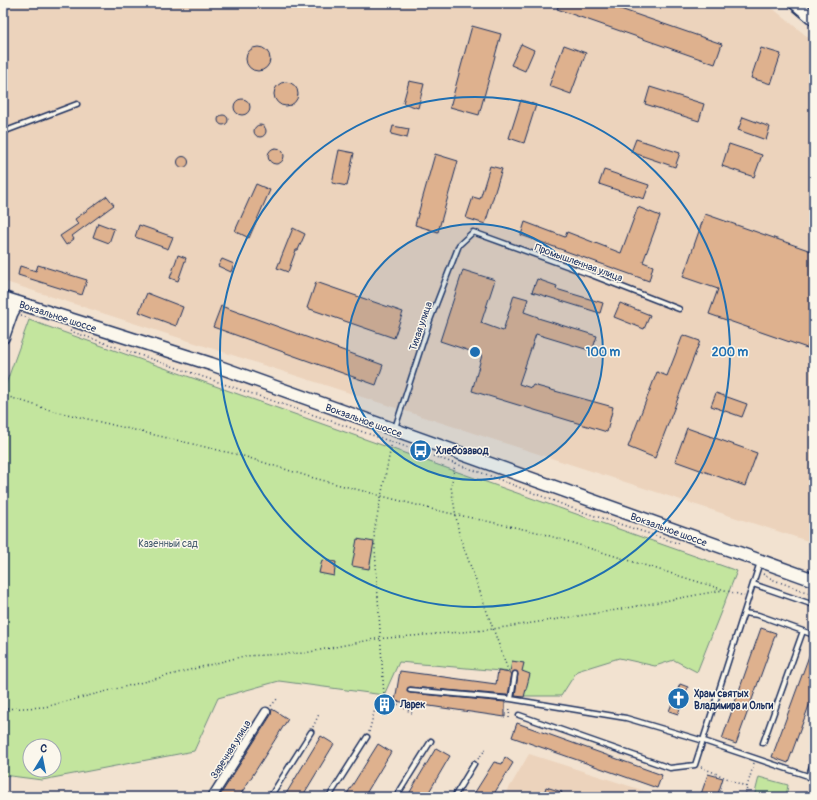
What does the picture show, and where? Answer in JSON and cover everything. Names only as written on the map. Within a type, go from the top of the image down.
[{"type":"main road","points":[[795,3],[814,19]]},
{"type":"main road","name":"Вокзальное шоссе","points":[[3,298],[211,364],[393,436],[759,566],[814,580]]},
{"type":"main road","points":[[3,337],[11,314],[17,303]]},
{"type":"street","name":"Заречная улица","points":[[212,797],[266,712]]},
{"type":"lane","points":[[3,132],[77,104]]},
{"type":"lane","name":"Промышленная улица","points":[[473,232],[589,274],[679,309]]},
{"type":"lane","name":"Тихая улица","points":[[393,436],[430,320],[459,246],[473,232]]},
{"type":"lane","points":[[519,715],[670,768],[695,765],[704,741],[759,566]]},
{"type":"lane","points":[[753,584],[814,605]]},
{"type":"lane","points":[[744,613],[758,615],[814,635]]},
{"type":"lane","points":[[763,743],[803,631]]},
{"type":"lane","points":[[511,699],[515,674]]},
{"type":"lane","points":[[410,690],[511,699],[626,718],[704,741],[814,778]]},
{"type":"lane","points":[[270,797],[311,732]]},
{"type":"lane","points":[[329,797],[367,737]]},
{"type":"lane","points":[[396,797],[431,741]]},
{"type":"lane","points":[[808,777],[814,761]]},
{"type":"lane","points":[[454,797],[474,764]]},
{"type":"path","points":[[11,314],[35,319]]},
{"type":"path","points":[[65,329],[393,436],[455,464],[574,509],[686,546]]},
{"type":"path","points":[[3,395],[50,410],[243,456],[310,477],[381,496],[537,532],[748,597]]},
{"type":"path","points":[[384,696],[374,532],[393,436]]},
{"type":"path","points":[[455,464],[452,487],[459,534],[508,670],[515,674]]},
{"type":"path","points":[[759,566],[774,580],[814,595]]},
{"type":"path","points":[[3,709],[44,707],[244,656],[305,654],[380,638],[494,629],[611,611],[725,589]]},
{"type":"path","points":[[384,696],[412,713]]},
{"type":"path","points":[[367,737],[377,700],[384,696]]},
{"type":"path","points":[[509,718],[511,699]]},
{"type":"path","points":[[311,732],[318,714]]},
{"type":"path","points":[[474,764],[486,749]]},
{"type":"path","points":[[745,797],[756,759]]},
{"type":"path","points":[[695,765],[747,787]]},
{"type":"shaded area","points":[[3,3],[766,3],[814,42],[814,543],[3,281]]},
{"type":"shaded area","points":[[529,754],[664,797],[504,797]]},
{"type":"green space","name":"Казённый сад","points":[[29,320],[737,571],[697,672],[674,660],[655,666],[619,658],[577,671],[561,696],[513,696],[511,672],[399,662],[384,695],[279,681],[218,698],[194,751],[62,776],[62,738],[22,738],[22,777],[3,775],[3,392]]},
{"type":"green space","points":[[759,777],[788,785],[786,797],[754,797]]},
{"type":"green space","name":"Казённый сад","points":[[26,778],[52,778],[42,780]]},
{"type":"building","points":[[560,3],[603,3],[722,44],[715,64],[557,9]]},
{"type":"building","points":[[472,26],[501,34],[479,115],[450,107]]},
{"type":"building","points":[[521,44],[534,50],[525,71],[511,65]]},
{"type":"building","points":[[564,45],[586,53],[571,94],[549,86]]},
{"type":"building","points":[[258,47],[266,51],[270,59],[266,67],[258,71],[250,67],[246,59],[250,51]]},
{"type":"building","points":[[761,48],[781,54],[771,84],[751,78]]},
{"type":"building","points":[[409,81],[424,84],[418,108],[403,103]]},
{"type":"building","points":[[286,82],[294,86],[298,94],[294,102],[286,106],[278,102],[274,94],[278,86]]},
{"type":"building","points":[[650,87],[704,104],[699,121],[645,104]]},
{"type":"building","points":[[242,99],[249,104],[250,107],[245,114],[242,115],[235,110],[234,107],[239,100]]},
{"type":"building","points":[[521,100],[536,105],[524,143],[509,138]]},
{"type":"building","points":[[221,115],[225,115],[227,116],[227,124],[221,125],[218,122],[218,118]]},
{"type":"building","points":[[743,117],[770,127],[766,140],[738,130]]},
{"type":"building","points":[[258,125],[262,125],[266,131],[262,137],[258,137],[254,133],[254,129]]},
{"type":"building","points":[[393,126],[409,129],[407,138],[391,134]]},
{"type":"building","points":[[636,139],[680,153],[675,167],[631,152]]},
{"type":"building","points":[[729,144],[762,155],[754,177],[722,166]]},
{"type":"building","points":[[276,148],[283,153],[284,156],[279,163],[276,164],[269,159],[268,156],[273,149]]},
{"type":"building","points":[[339,150],[354,153],[347,186],[332,183]]},
{"type":"building","points":[[435,154],[458,161],[438,232],[415,225]]},
{"type":"building","points":[[183,156],[187,158],[189,162],[187,166],[183,168],[179,166],[177,162],[179,158]]},
{"type":"building","points":[[490,166],[502,169],[485,224],[466,218],[473,197],[480,199]]},
{"type":"building","points":[[604,170],[649,185],[644,199],[599,184]]},
{"type":"building","points":[[256,184],[270,190],[249,238],[235,231]]},
{"type":"building","points":[[107,196],[114,205],[72,236],[74,239],[66,245],[60,236],[78,224],[75,219]]},
{"type":"building","points":[[638,207],[660,216],[643,262],[653,266],[649,281],[521,235],[525,222],[565,237],[567,232],[621,253]]},
{"type":"building","points":[[705,214],[814,252],[814,328],[807,348],[709,314],[718,289],[683,277]]},
{"type":"building","points":[[98,223],[114,229],[109,243],[93,237]]},
{"type":"building","points":[[139,225],[173,237],[168,249],[135,237]]},
{"type":"building","points":[[293,228],[305,234],[298,250],[296,250],[288,272],[277,268]]},
{"type":"building","points":[[178,255],[186,258],[178,281],[170,278]]},
{"type":"building","points":[[222,259],[234,264],[231,272],[218,266]]},
{"type":"building","points":[[38,265],[87,280],[82,295],[18,275],[20,266],[36,271]]},
{"type":"building","points":[[463,270],[495,280],[481,323],[503,331],[514,295],[528,299],[524,312],[538,318],[597,336],[592,351],[536,334],[519,384],[531,388],[533,385],[613,407],[607,432],[472,391],[482,355],[440,341]]},
{"type":"building","points":[[537,279],[557,286],[556,289],[603,303],[600,313],[532,292]]},
{"type":"building","points":[[316,282],[403,312],[394,338],[307,308]]},
{"type":"building","points":[[147,293],[183,307],[176,326],[139,312]]},
{"type":"building","points":[[620,303],[650,315],[644,329],[614,317]]},
{"type":"building","points":[[221,306],[383,365],[376,385],[213,327]]},
{"type":"building","points":[[683,335],[700,341],[655,458],[628,447],[657,372],[667,376]]},
{"type":"building","points":[[716,393],[747,404],[742,417],[711,406]]},
{"type":"building","points":[[687,428],[757,453],[745,486],[675,461]]},
{"type":"building","points":[[357,539],[374,542],[369,569],[352,566]]},
{"type":"building","points":[[322,560],[336,562],[334,576],[319,573]]},
{"type":"building","points":[[761,628],[776,633],[736,744],[722,739]]},
{"type":"building","points":[[813,645],[814,692],[788,763],[772,757]]},
{"type":"building","points":[[512,661],[524,663],[522,671],[530,674],[524,697],[515,696],[518,674],[515,671],[512,673],[508,695],[410,687],[407,689],[410,693],[505,702],[505,717],[395,701],[400,671],[496,684],[498,671],[510,673]]},
{"type":"building","name":"Храм святых Владимира и Ольги","points":[[680,684],[688,687],[678,714],[669,711]]},
{"type":"building","points":[[272,709],[288,719],[239,797],[219,797],[271,715]]},
{"type":"building","points":[[517,723],[662,775],[657,788],[512,737]]},
{"type":"building","points":[[321,736],[334,744],[302,797],[284,797]]},
{"type":"building","points":[[378,744],[391,752],[364,797],[345,797]]},
{"type":"building","points":[[436,748],[450,756],[426,797],[407,797]]},
{"type":"building","points":[[505,757],[513,763],[492,797],[472,797],[494,762],[502,764]]},
{"type":"building","points":[[708,774],[723,778],[717,797],[700,797]]},
{"type":"building","points":[[546,787],[562,792],[560,797],[543,797]]},
{"type":"place","name":"Хлебозавод","points":[[421,450]]},
{"type":"place","name":"Храм святых Владимира и Ольги","points":[[679,699]]},
{"type":"place","name":"Ларек","points":[[385,704]]}]
